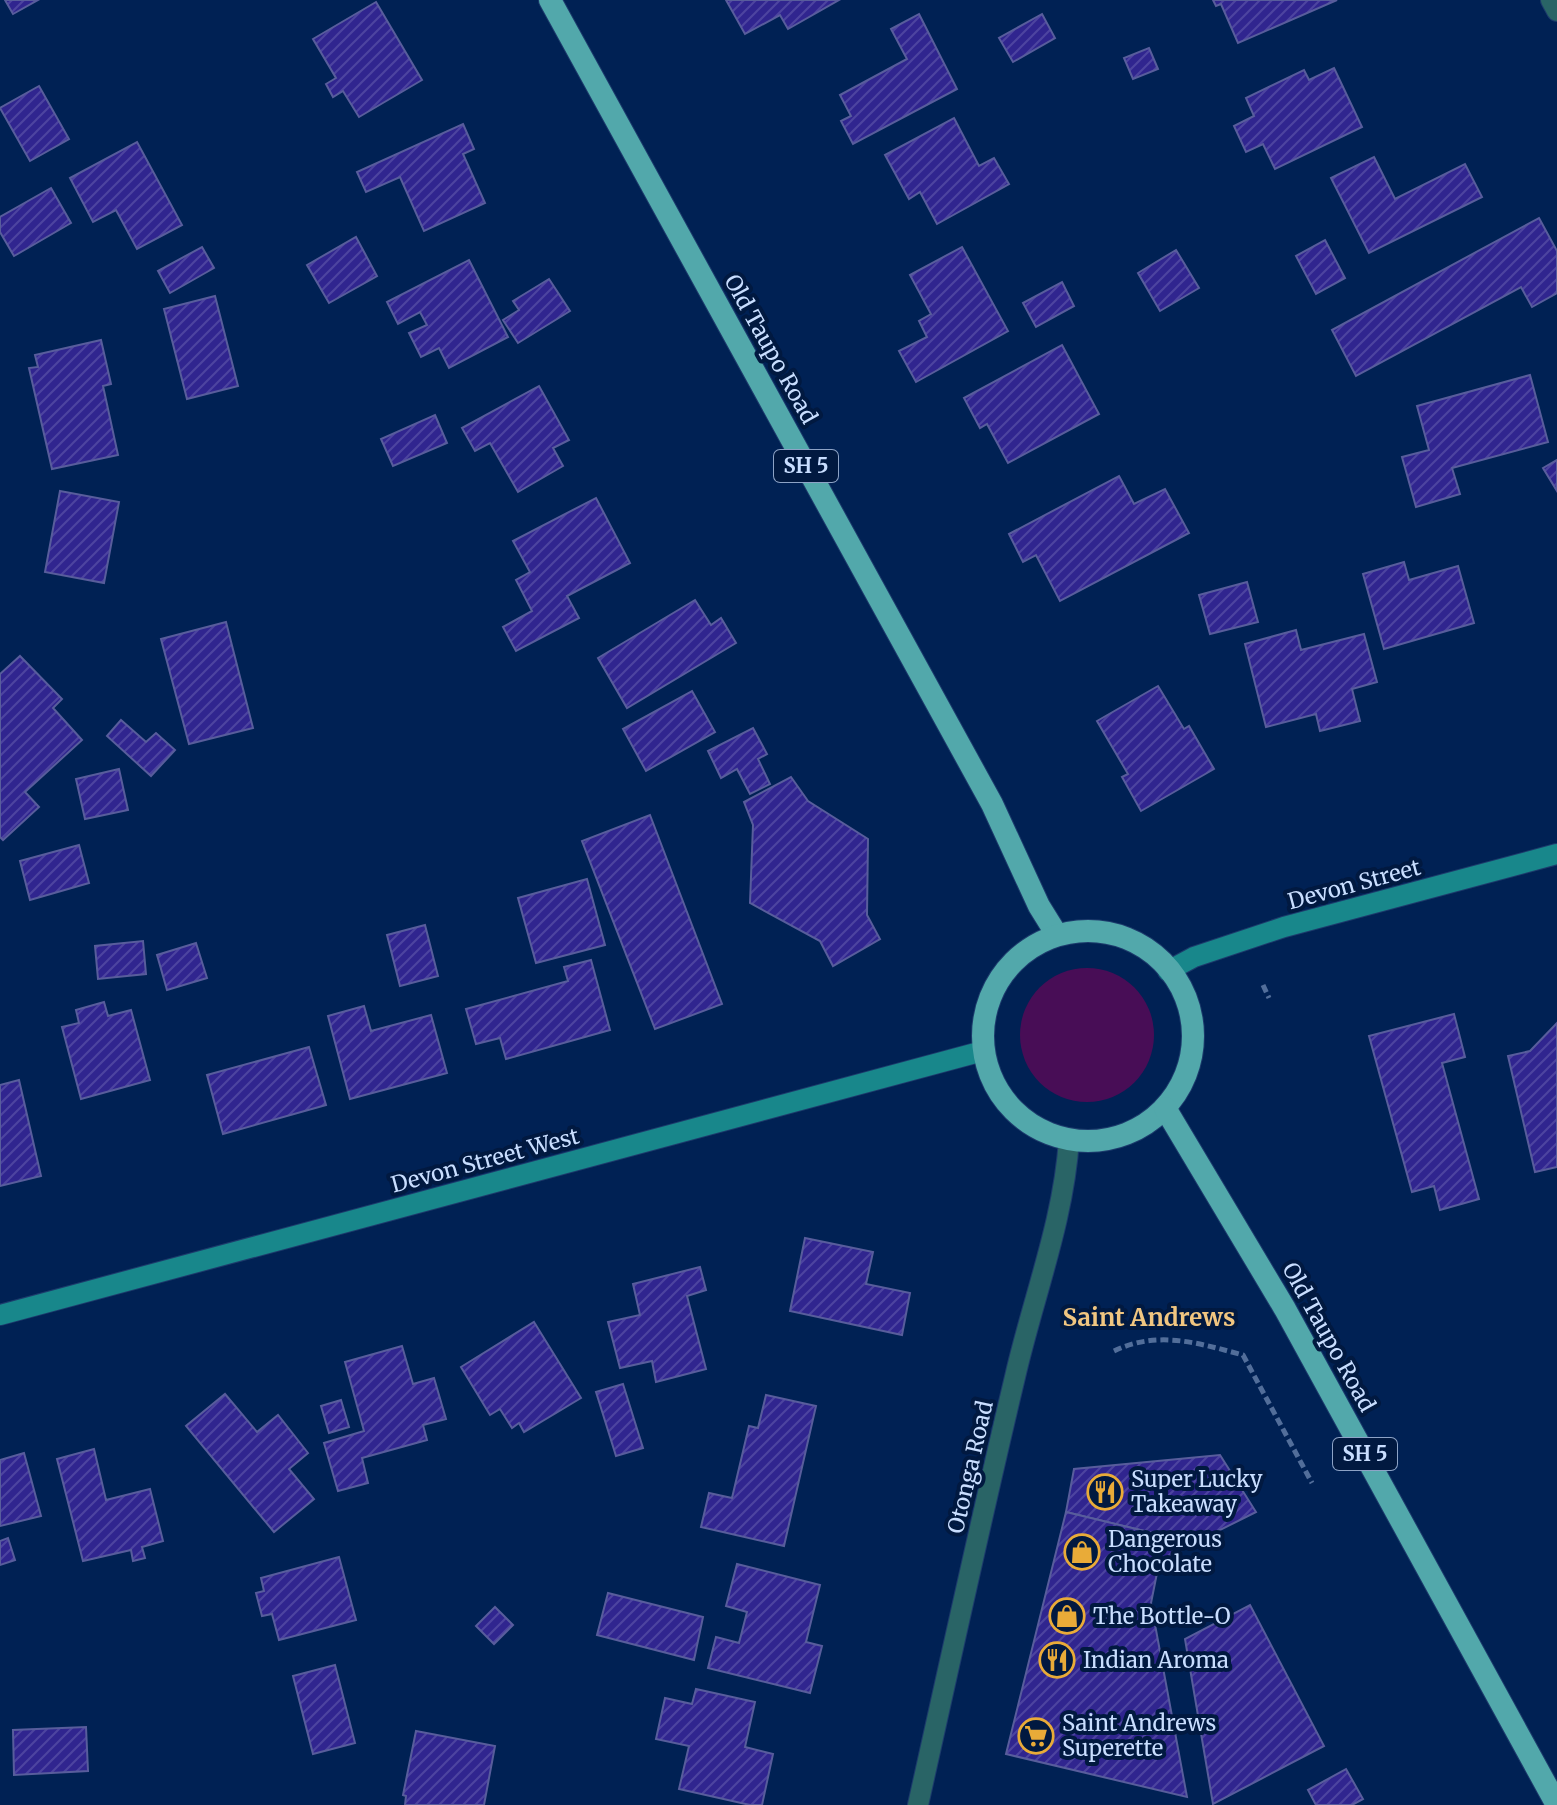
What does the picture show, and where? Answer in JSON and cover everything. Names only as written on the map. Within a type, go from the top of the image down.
[{"type":"highway","name":"Old Taupo Road","points":[[550,0],[992,804],[1039,906],[1057,935]]},
{"type":"highway","points":[[1083,931],[1109,933],[1135,941],[1154,955],[1179,982],[1191,1013],[1193,1047],[1184,1079],[1165,1108],[1145,1125],[1121,1136],[1095,1142],[1069,1139],[1038,1129],[1011,1109],[993,1082],[983,1051],[983,1022],[991,993],[1007,968],[1029,948],[1057,935],[1083,931]]},
{"type":"highway","name":"Old Taupo Road","points":[[1165,1108],[1285,1309],[1557,1805]]},
{"type":"main road","name":"Devon Street","points":[[1168,971],[1194,957],[1284,927],[1557,854]]},
{"type":"main road","name":"Devon Street West","points":[[0,1315],[983,1051]]},
{"type":"street","points":[[1551,0],[1557,11]]},
{"type":"street","name":"Otonga Road","points":[[918,1805],[1015,1374],[1042,1280],[1067,1172],[1069,1139]]},
{"type":"path","points":[[1263,985],[1269,998]]},
{"type":"path","points":[[1114,1351],[1129,1344],[1169,1338],[1243,1355],[1312,1483]]},
{"type":"shaded area","points":[[1087,968],[1113,973],[1135,987],[1149,1009],[1154,1035],[1149,1061],[1135,1083],[1113,1097],[1087,1102],[1061,1097],[1039,1083],[1025,1061],[1020,1035],[1025,1009],[1039,987],[1061,973]]},
{"type":"building","points":[[5,0],[38,0],[13,14]]},
{"type":"building","points":[[726,0],[839,0],[788,29],[780,15],[745,34]]},
{"type":"building","points":[[1213,0],[1337,0],[1238,43],[1221,4],[1216,6]]},
{"type":"building","points":[[376,2],[422,80],[359,117],[343,91],[333,97],[326,84],[336,78],[313,39]]},
{"type":"building","points":[[919,14],[957,89],[853,144],[841,121],[851,116],[840,95],[907,59],[891,29]]},
{"type":"building","points":[[1042,14],[1055,38],[1013,62],[999,38]]},
{"type":"building","points":[[1149,48],[1158,69],[1133,79],[1124,58]]},
{"type":"building","points":[[1334,68],[1362,127],[1275,169],[1263,144],[1246,152],[1234,126],[1254,116],[1246,98],[1304,70],[1309,80]]},
{"type":"building","points":[[39,86],[69,139],[30,161],[0,108]]},
{"type":"building","points":[[954,118],[979,166],[994,158],[1009,184],[937,224],[920,192],[909,199],[885,155]]},
{"type":"building","points":[[463,124],[474,149],[463,154],[485,203],[424,231],[400,177],[366,192],[357,172]]},
{"type":"building","points":[[137,142],[182,225],[137,249],[116,210],[93,222],[70,178]]},
{"type":"building","points":[[1374,157],[1395,199],[1465,164],[1482,197],[1369,253],[1331,178]]},
{"type":"building","points":[[51,188],[71,223],[14,256],[0,232],[0,217]]},
{"type":"building","points":[[1539,218],[1557,251],[1557,293],[1532,307],[1521,287],[1356,376],[1332,330]]},
{"type":"building","points":[[356,237],[377,276],[329,303],[307,265]]},
{"type":"building","points":[[1325,240],[1345,278],[1316,294],[1296,256]]},
{"type":"building","points":[[202,247],[214,268],[170,293],[158,271]]},
{"type":"building","points":[[962,247],[1008,331],[916,382],[899,351],[927,337],[919,321],[931,314],[910,275]]},
{"type":"building","points":[[1176,250],[1199,288],[1160,311],[1138,273]]},
{"type":"building","points":[[469,260],[508,337],[449,368],[439,348],[421,357],[409,333],[427,325],[420,312],[398,324],[387,302]]},
{"type":"building","points":[[549,279],[570,311],[518,343],[503,320],[519,310],[513,301]]},
{"type":"building","points":[[1062,282],[1074,306],[1036,327],[1023,303]]},
{"type":"building","points":[[215,296],[238,386],[187,399],[164,309]]},
{"type":"building","points":[[101,340],[111,384],[103,386],[118,455],[52,469],[29,368],[38,367],[35,355]]},
{"type":"building","points":[[1062,345],[1099,414],[1008,463],[987,424],[980,428],[964,398]]},
{"type":"building","points":[[1530,375],[1548,442],[1452,468],[1460,494],[1416,507],[1402,457],[1429,450],[1417,406]]},
{"type":"building","points":[[539,386],[569,440],[553,448],[563,466],[518,492],[490,443],[475,451],[462,428]]},
{"type":"building","points":[[435,415],[447,443],[393,466],[381,439]]},
{"type":"building","points":[[1557,460],[1557,491],[1543,468]]},
{"type":"building","points":[[1119,476],[1134,504],[1165,489],[1189,533],[1060,601],[1036,555],[1023,562],[1009,534]]},
{"type":"building","points":[[60,491],[119,502],[104,583],[45,572]]},
{"type":"building","points":[[596,498],[630,563],[567,596],[579,618],[516,651],[503,627],[532,611],[516,580],[530,572],[513,541]]},
{"type":"building","points":[[1404,562],[1409,580],[1458,566],[1474,623],[1384,649],[1363,574]]},
{"type":"building","points":[[1247,582],[1258,622],[1210,634],[1199,595]]},
{"type":"building","points":[[695,600],[711,625],[721,618],[736,643],[627,708],[598,658]]},
{"type":"building","points":[[226,622],[253,728],[189,744],[161,639]]},
{"type":"building","points":[[1296,630],[1301,650],[1364,634],[1377,682],[1352,689],[1360,721],[1320,731],[1316,714],[1266,727],[1245,644]]},
{"type":"building","points":[[20,656],[62,699],[53,708],[82,740],[25,792],[39,807],[3,840],[0,837],[0,674]]},
{"type":"building","points":[[1158,686],[1184,729],[1189,726],[1214,769],[1141,811],[1122,777],[1128,774],[1097,721]]},
{"type":"building","points":[[692,691],[715,732],[646,771],[623,729]]},
{"type":"building","points":[[121,720],[146,742],[156,733],[175,750],[151,776],[107,736]]},
{"type":"building","points":[[753,728],[767,754],[758,759],[770,784],[750,794],[737,769],[721,778],[708,751]]},
{"type":"building","points":[[119,769],[128,810],[85,819],[76,779]]},
{"type":"building","points":[[791,777],[808,801],[868,839],[867,915],[880,939],[833,966],[820,941],[750,903],[753,825],[744,802]]},
{"type":"building","points":[[650,815],[722,1004],[655,1029],[582,841]]},
{"type":"building","points":[[79,845],[89,883],[30,900],[20,861]]},
{"type":"building","points":[[587,879],[605,945],[536,963],[518,898]]},
{"type":"building","points":[[425,925],[438,976],[400,986],[387,935]]},
{"type":"building","points":[[143,941],[146,974],[98,979],[95,946]]},
{"type":"building","points":[[196,943],[207,978],[167,990],[157,955]]},
{"type":"building","points":[[591,960],[610,1030],[506,1059],[500,1038],[476,1044],[466,1009],[568,981],[564,967]]},
{"type":"building","points":[[104,1002],[108,1016],[131,1010],[150,1080],[81,1099],[62,1027],[79,1023],[76,1010]]},
{"type":"building","points":[[364,1006],[371,1031],[431,1015],[447,1073],[350,1099],[328,1016]]},
{"type":"building","points":[[1454,1014],[1465,1057],[1442,1063],[1479,1199],[1440,1210],[1434,1186],[1412,1192],[1369,1036]]},
{"type":"building","points":[[1557,1023],[1557,1167],[1535,1172],[1508,1056],[1530,1051]]},
{"type":"building","points":[[309,1047],[326,1105],[223,1134],[207,1075]]},
{"type":"building","points":[[19,1080],[41,1176],[0,1186],[0,1085]]},
{"type":"building","points":[[805,1238],[873,1252],[866,1284],[910,1293],[902,1335],[790,1311]]},
{"type":"building","points":[[700,1267],[706,1290],[687,1296],[706,1369],[656,1382],[652,1361],[620,1368],[608,1322],[640,1315],[633,1284]]},
{"type":"building","points":[[534,1322],[581,1398],[524,1432],[519,1423],[512,1428],[500,1409],[490,1415],[461,1367]]},
{"type":"building","points":[[402,1346],[413,1384],[434,1378],[446,1419],[423,1425],[427,1440],[362,1458],[368,1483],[338,1491],[324,1443],[364,1431],[345,1362]]},
{"type":"building","points":[[623,1384],[643,1448],[616,1456],[596,1392]]},
{"type":"building","points":[[225,1394],[257,1432],[278,1415],[308,1453],[289,1469],[314,1499],[274,1532],[186,1426]]},
{"type":"building","points":[[766,1395],[816,1406],[784,1546],[701,1527],[709,1493],[732,1498],[749,1426],[758,1428]]},
{"type":"building","points":[[341,1400],[349,1427],[329,1433],[321,1406]]},
{"type":"building","points":[[94,1449],[106,1500],[150,1489],[163,1541],[142,1547],[145,1558],[133,1561],[131,1550],[83,1561],[57,1459]]},
{"type":"building","points":[[24,1453],[41,1516],[0,1526],[0,1460]]},
{"type":"building","points":[[1220,1455],[1256,1512],[1194,1543],[1066,1512],[1074,1469]]},
{"type":"building","points":[[1066,1512],[1194,1543],[1159,1563],[1151,1603],[1187,1797],[1006,1754]]},
{"type":"building","points":[[8,1538],[15,1560],[0,1565],[0,1541]]},
{"type":"building","points":[[339,1557],[356,1620],[279,1640],[272,1614],[262,1616],[256,1593],[264,1591],[261,1578]]},
{"type":"building","points":[[737,1564],[820,1585],[806,1642],[822,1646],[810,1693],[708,1668],[716,1637],[739,1643],[747,1612],[726,1606]]},
{"type":"building","points":[[608,1593],[703,1617],[694,1660],[597,1635]]},
{"type":"building","points":[[1250,1605],[1324,1746],[1213,1804],[1185,1639]]},
{"type":"building","points":[[495,1607],[513,1625],[494,1644],[476,1626]]},
{"type":"building","points":[[335,1665],[355,1743],[313,1754],[293,1676]]},
{"type":"building","points":[[696,1689],[755,1702],[745,1747],[773,1754],[762,1805],[679,1789],[689,1746],[656,1739],[665,1698],[692,1704]]},
{"type":"building","points":[[86,1727],[88,1771],[14,1775],[13,1730]]},
{"type":"building","points":[[416,1731],[495,1746],[484,1805],[405,1805],[406,1796],[403,1795]]},
{"type":"building","points":[[1346,1769],[1363,1799],[1352,1805],[1316,1805],[1308,1790]]},
{"type":"place","name":"Super Lucky Takeaway","points":[[1105,1492]]},
{"type":"place","name":"Dangerous Chocolate","points":[[1082,1552]]},
{"type":"place","name":"The Bottle-O","points":[[1067,1616]]},
{"type":"place","name":"Indian Aroma","points":[[1057,1660]]},
{"type":"place","name":"Saint Andrews Superette","points":[[1036,1736]]},
{"type":"district","name":"Saint Andrews","points":[[1149,1318]]}]
